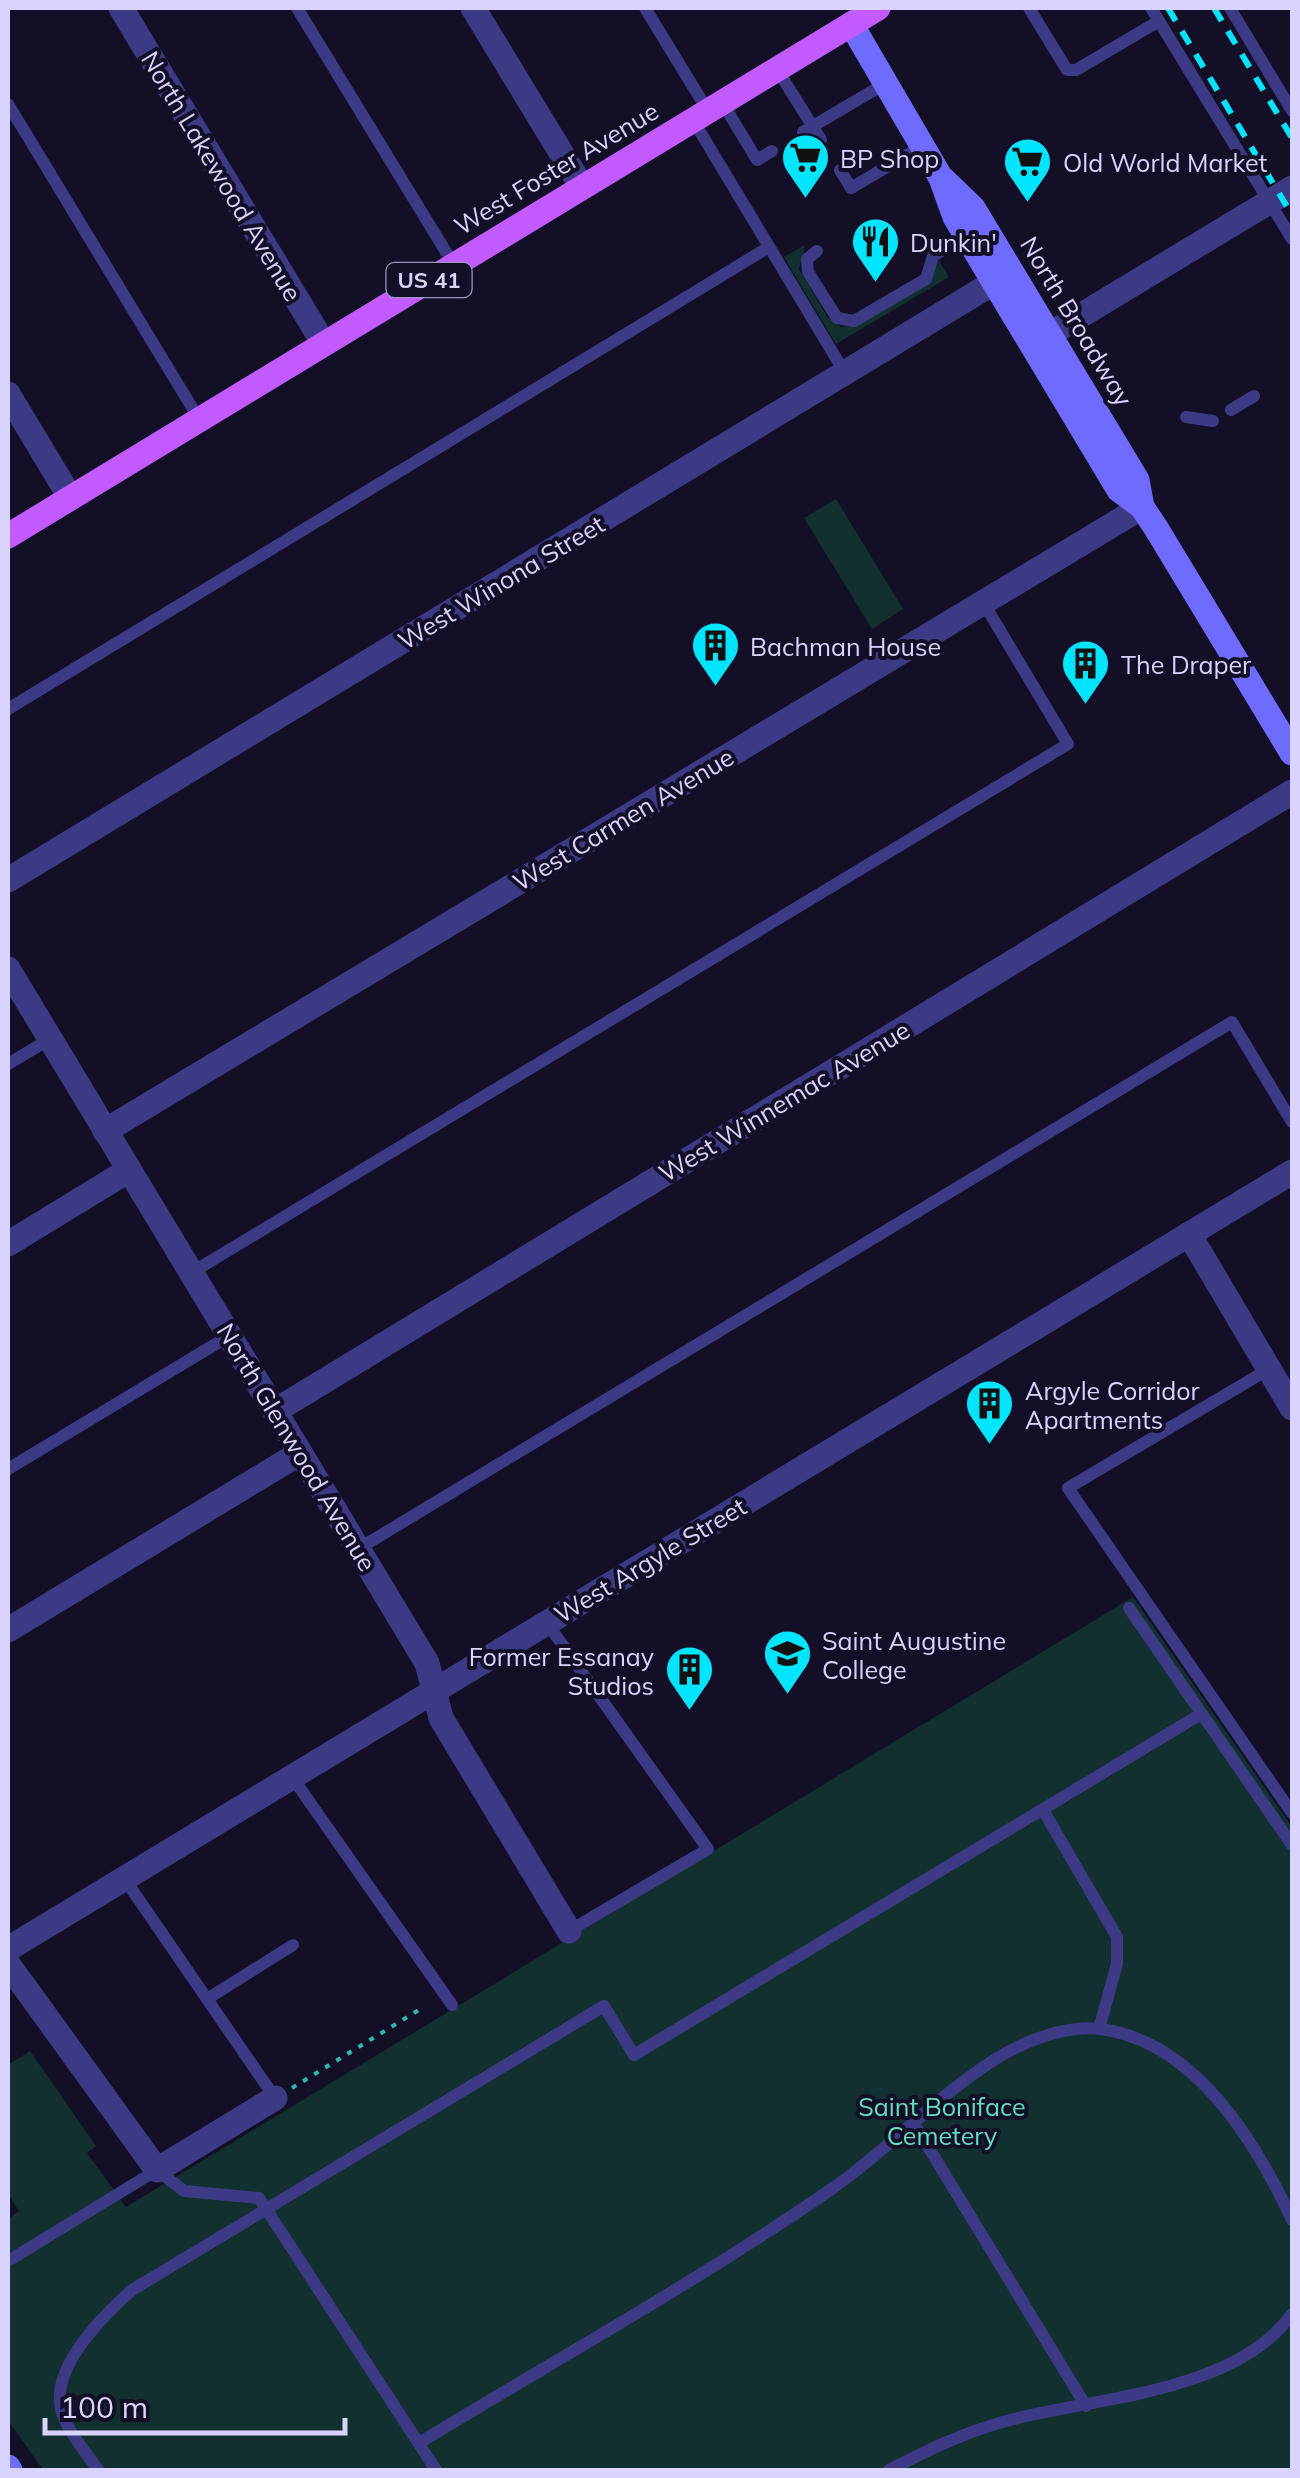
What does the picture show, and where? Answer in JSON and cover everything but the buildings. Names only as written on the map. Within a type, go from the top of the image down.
[{"type":"main road","name":"West Foster Avenue","points":[[8,536],[777,69],[846,16],[878,8]]},
{"type":"main road","name":"North Broadway","points":[[846,16],[940,178],[966,236],[994,283],[1041,339]]},
{"type":"main road","name":"North Broadway","points":[[940,178],[973,208],[1119,490],[1142,506],[1292,753]]},
{"type":"street","name":"North Lakewood Avenue","points":[[121,8],[324,344]]},
{"type":"street","points":[[472,8],[582,187]]},
{"type":"street","points":[[1041,339],[1292,188]]},
{"type":"street","name":"West Winona Street","points":[[8,880],[994,283]]},
{"type":"street","points":[[8,394],[70,497]]},
{"type":"street","name":"West Carmen Avenue","points":[[105,1131],[1142,506]]},
{"type":"street","name":"West Winnemac Avenue","points":[[275,1411],[1292,792]]},
{"type":"street","name":"North Glenwood Avenue","points":[[8,970],[427,1663],[441,1718],[569,1932]]},
{"type":"street","points":[[8,1244],[129,1170]]},
{"type":"street","name":"West Argyle Street","points":[[8,1949],[1292,1172]]},
{"type":"street","points":[[1189,1234],[1292,1408]]},
{"type":"street","points":[[8,1630],[300,1453]]},
{"type":"street","points":[[8,1964],[157,2170],[275,2098]]},
{"type":"lane","points":[[297,8],[454,265]]},
{"type":"lane","points":[[645,8],[707,111],[769,248],[845,373]]},
{"type":"lane","points":[[1029,8],[1067,70],[1076,70],[1158,21]]},
{"type":"lane","points":[[1151,8],[1292,240]]},
{"type":"lane","points":[[1230,8],[1292,111]]},
{"type":"lane","points":[[777,69],[808,130],[822,140]]},
{"type":"lane","points":[[808,130],[886,83]]},
{"type":"lane","points":[[8,104],[199,420]]},
{"type":"lane","points":[[707,111],[757,160],[772,151]]},
{"type":"lane","points":[[840,170],[850,188],[922,146]]},
{"type":"lane","points":[[818,250],[807,259],[808,272],[837,318],[854,321],[926,279],[934,256],[966,236]]},
{"type":"lane","points":[[8,709],[769,248]]},
{"type":"lane","points":[[1231,410],[1254,396]]},
{"type":"lane","points":[[1186,417],[1213,421]]},
{"type":"lane","points":[[191,1272],[1068,744],[983,602]]},
{"type":"lane","points":[[358,1549],[1232,1022],[1292,1122]]},
{"type":"lane","points":[[8,1064],[50,1039]]},
{"type":"lane","points":[[8,1469],[229,1336]]},
{"type":"lane","points":[[1269,1369],[1068,1488],[1292,1813]]},
{"type":"lane","points":[[1130,1608],[1292,1845]]},
{"type":"lane","points":[[547,1622],[708,1849],[569,1932]]},
{"type":"lane","points":[[98,2470],[61,2408],[61,2390],[76,2356],[109,2310],[132,2290],[604,2006],[634,2055],[1202,1714]]},
{"type":"lane","points":[[292,1777],[452,2004]]},
{"type":"lane","points":[[1043,1810],[1117,1937],[1117,1964],[1099,2029]]},
{"type":"lane","points":[[124,1878],[275,2098]]},
{"type":"lane","points":[[207,1999],[293,1945]]},
{"type":"lane","points":[[418,2443],[751,2242],[836,2186],[952,2089],[1024,2044],[1072,2030],[1099,2029],[1160,2050],[1200,2082],[1235,2122],[1292,2220]]},
{"type":"lane","points":[[913,2122],[1086,2406]]},
{"type":"lane","points":[[8,2260],[157,2170],[184,2192],[259,2198],[268,2206],[436,2470]]},
{"type":"lane","points":[[889,2470],[974,2431],[1148,2392],[1234,2360],[1280,2330],[1292,2314]]},
{"type":"path","points":[[275,2098],[422,2008]]},
{"type":"green space","points":[[805,245],[799,269],[828,318],[841,327],[856,325],[939,261],[949,277],[836,344],[784,257]]},
{"type":"green space","points":[[836,499],[903,609],[872,629],[804,518]]},
{"type":"green space","name":"Saint Boniface Cemetery","points":[[1133,1597],[1292,1827],[1292,2470],[43,2470],[8,2420],[8,2219],[19,2211],[8,2194],[8,2065],[30,2051],[96,2146],[87,2153],[126,2207]]},
{"type":"railway","points":[[1168,8],[1292,215]]},
{"type":"railway","points":[[1214,8],[1292,138]]},
{"type":"place","name":"BP Shop","points":[[805,200]]},
{"type":"place","name":"Old World Market","points":[[1028,204]]},
{"type":"place","name":"Dunkin'","points":[[875,284]]},
{"type":"place","name":"Bachman House","points":[[715,688]]},
{"type":"place","name":"The Draper","points":[[1086,706]]},
{"type":"place","name":"Argyle Corridor Apartments","points":[[990,1446]]},
{"type":"place","name":"Saint Augustine College","points":[[787,1696]]},
{"type":"place","name":"Former Essanay Studios","points":[[689,1712]]}]
